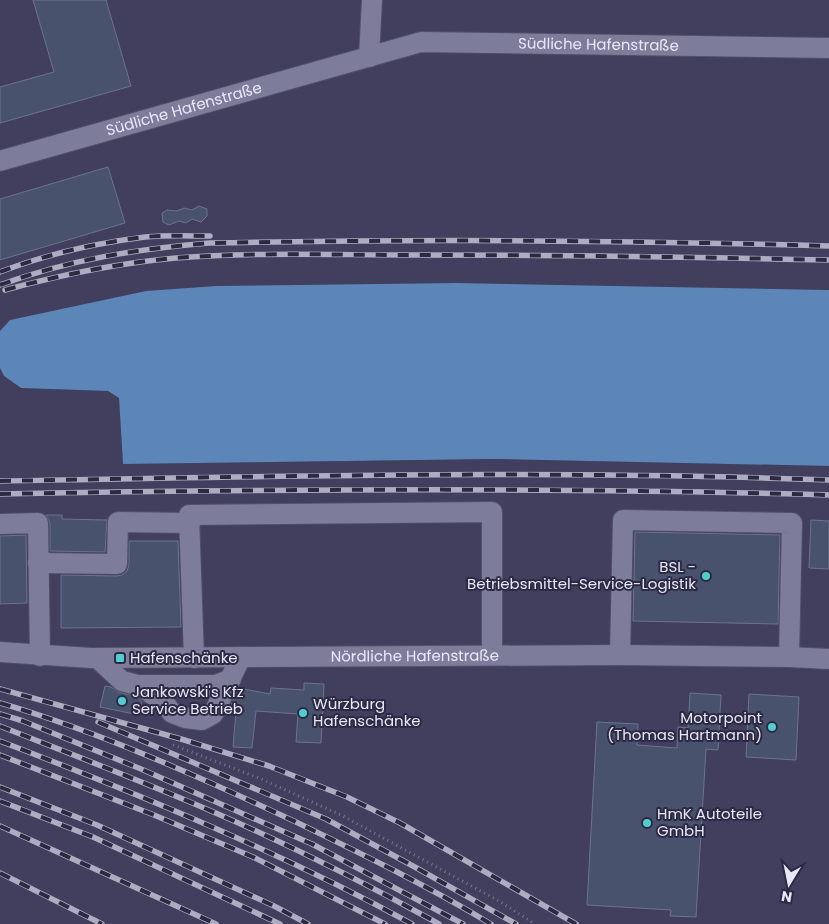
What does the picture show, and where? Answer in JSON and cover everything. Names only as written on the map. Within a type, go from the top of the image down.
[{"type":"street","points":[[369,57],[372,0]]},
{"type":"street","name":"Südliche Hafenstraße","points":[[0,161],[421,42],[829,48]]},
{"type":"street","points":[[194,658],[189,515],[492,512],[492,656]]},
{"type":"street","points":[[620,655],[623,520],[792,523],[789,657]]},
{"type":"street","points":[[38,564],[117,564],[118,522],[190,523]]},
{"type":"street","points":[[0,524],[38,523],[40,656]]},
{"type":"street","name":"Nördliche Hafenstraße","points":[[0,652],[40,656],[97,658],[620,655],[829,659]]},
{"type":"street","points":[[144,685],[150,693],[164,701],[172,713],[185,718],[202,720],[213,714],[241,657]]},
{"type":"street","points":[[97,658],[122,680],[144,685],[216,685],[231,679]]},
{"type":"path","points":[[173,745],[259,778],[341,816],[499,901],[535,924]]},
{"type":"shaded area","points":[[0,0],[829,0],[829,290],[456,283],[216,286],[10,320],[0,331]]},
{"type":"shaded area","points":[[0,368],[4,376],[21,388],[108,391],[119,398],[123,464],[492,459],[829,466],[829,924],[0,924]]},
{"type":"water","points":[[456,283],[829,290],[829,466],[492,459],[123,464],[119,398],[108,391],[21,388],[4,376],[0,368],[0,331],[10,320],[146,291],[216,286]]},
{"type":"building","points":[[33,0],[106,0],[131,86],[0,123],[0,87],[54,72]]},
{"type":"building","points":[[108,167],[125,223],[0,260],[0,199]]},
{"type":"building","points":[[199,206],[207,209],[207,216],[201,222],[192,219],[186,223],[179,221],[169,225],[163,222],[162,213],[167,210],[177,211],[184,208],[192,210]]},
{"type":"building","points":[[46,515],[62,515],[62,519],[107,520],[105,552],[50,551],[50,523]]},
{"type":"building","points":[[811,520],[829,521],[829,569],[809,568]]},
{"type":"building","name":"BSL - Betriebsmittel-Service-Logistik","points":[[635,532],[780,535],[778,624],[633,621]]},
{"type":"building","points":[[26,535],[27,603],[0,604],[0,536]]},
{"type":"building","points":[[129,541],[178,541],[181,627],[61,628],[61,575],[122,575],[127,571],[129,565]]},
{"type":"building","points":[[304,683],[324,684],[321,743],[296,742],[298,714],[256,711],[252,748],[233,747],[236,710],[231,709],[239,688],[270,694],[271,688],[304,690]]},
{"type":"building","name":"Jankowski's Kfz Service Betrieb","points":[[105,686],[138,697],[142,702],[139,715],[100,707]]},
{"type":"building","name":"HmK Autoteile GmbH","points":[[690,693],[721,695],[718,750],[706,749],[696,917],[670,916],[671,910],[587,905],[597,722],[638,724],[637,745],[677,748],[678,727],[688,728]]},
{"type":"building","name":"Motorpoint (Thomas Hartmann)","points":[[749,694],[799,697],[796,760],[746,757]]},
{"type":"railway","points":[[0,272],[54,255],[108,242],[153,236],[210,236]]},
{"type":"railway","points":[[0,285],[77,262],[129,252],[209,243],[519,241],[829,246]]},
{"type":"railway","points":[[5,290],[111,266],[176,258],[235,255],[569,256],[829,260]]},
{"type":"railway","points":[[0,481],[518,475],[622,475],[829,480]]},
{"type":"railway","points":[[0,494],[414,490],[725,492],[829,495]]},
{"type":"railway","points":[[0,689],[181,739],[269,766],[347,797],[400,823],[576,924]]},
{"type":"railway","points":[[0,703],[113,742],[224,789],[370,858],[491,924]]},
{"type":"railway","points":[[0,714],[23,721],[141,769],[312,844],[463,924]]},
{"type":"railway","points":[[98,722],[326,819],[516,924]]},
{"type":"railway","points":[[0,726],[164,791],[274,839],[330,866],[439,924]]},
{"type":"railway","points":[[0,741],[105,782],[261,849],[412,924]]},
{"type":"railway","points":[[0,755],[154,815],[253,857],[385,924]]},
{"type":"railway","points":[[0,787],[97,825],[274,906],[308,924]]},
{"type":"railway","points":[[0,801],[93,837],[280,924]]},
{"type":"railway","points":[[0,826],[216,924]]},
{"type":"railway","points":[[0,873],[102,924]]},
{"type":"place","name":"BSL - Betriebsmittel-Service-Logistik","points":[[706,576]]},
{"type":"place","name":"Hafenschänke","points":[[120,658]]},
{"type":"place","name":"Jankowski's Kfz Service Betrieb","points":[[122,701]]},
{"type":"place","name":"Würzburg Hafenschänke","points":[[303,713]]},
{"type":"place","name":"Motorpoint (Thomas Hartmann)","points":[[772,727]]},
{"type":"place","name":"HmK Autoteile GmbH","points":[[647,823]]}]
